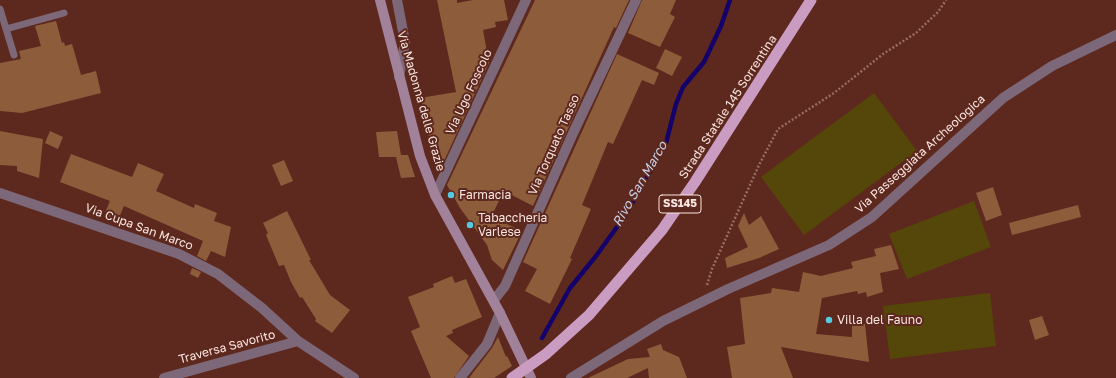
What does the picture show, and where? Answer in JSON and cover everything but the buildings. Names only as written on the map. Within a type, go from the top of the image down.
[{"type":"highway","name":"Strada Statale 145 Sorrentina","points":[[512,378],[546,354],[589,315],[662,230],[699,176],[811,0]]},
{"type":"main road","name":"Via Madonna delle Grazie","points":[[380,0],[420,156],[435,195],[494,300],[531,378]]},
{"type":"street","points":[[397,0],[405,42],[399,77]]},
{"type":"street","name":"Via Ugo Foscolo","points":[[435,195],[526,0]]},
{"type":"street","name":"Via Torquato Tasso","points":[[494,300],[505,286],[574,131],[636,0]]},
{"type":"street","name":"Via Passeggiata Archeologica","points":[[571,378],[663,321],[702,301],[829,245],[872,217],[1003,98],[1052,66],[1116,36]]},
{"type":"street","name":"Via Cupa San Marco","points":[[0,193],[179,254],[218,274],[262,308],[298,341],[354,378]]},
{"type":"street","points":[[460,378],[487,344],[500,313]]},
{"type":"street","name":"Traversa Savorito","points":[[164,378],[298,341]]},
{"type":"lane","points":[[0,9],[14,55]]},
{"type":"lane","points":[[6,29],[64,13]]},
{"type":"path","points":[[702,301],[716,262],[759,165],[778,129],[834,93],[883,54],[916,33],[938,12],[946,0]]},
{"type":"shaded area","points":[[874,93],[917,151],[804,235],[761,177]]},
{"type":"shaded area","points":[[974,201],[991,247],[907,279],[889,234]]},
{"type":"shaded area","points":[[990,293],[996,346],[890,359],[883,306]]},
{"type":"waterway","name":"Rivo San Marco","points":[[542,338],[570,288],[596,256],[625,216],[666,143],[676,104],[683,87],[704,62],[721,26],[730,0]]},
{"type":"place","name":"Farmacia","points":[[451,195]]},
{"type":"place","name":"Tabaccheria Varlese","points":[[470,225]]},
{"type":"place","name":"Villa del Fauno","points":[[829,320]]}]
